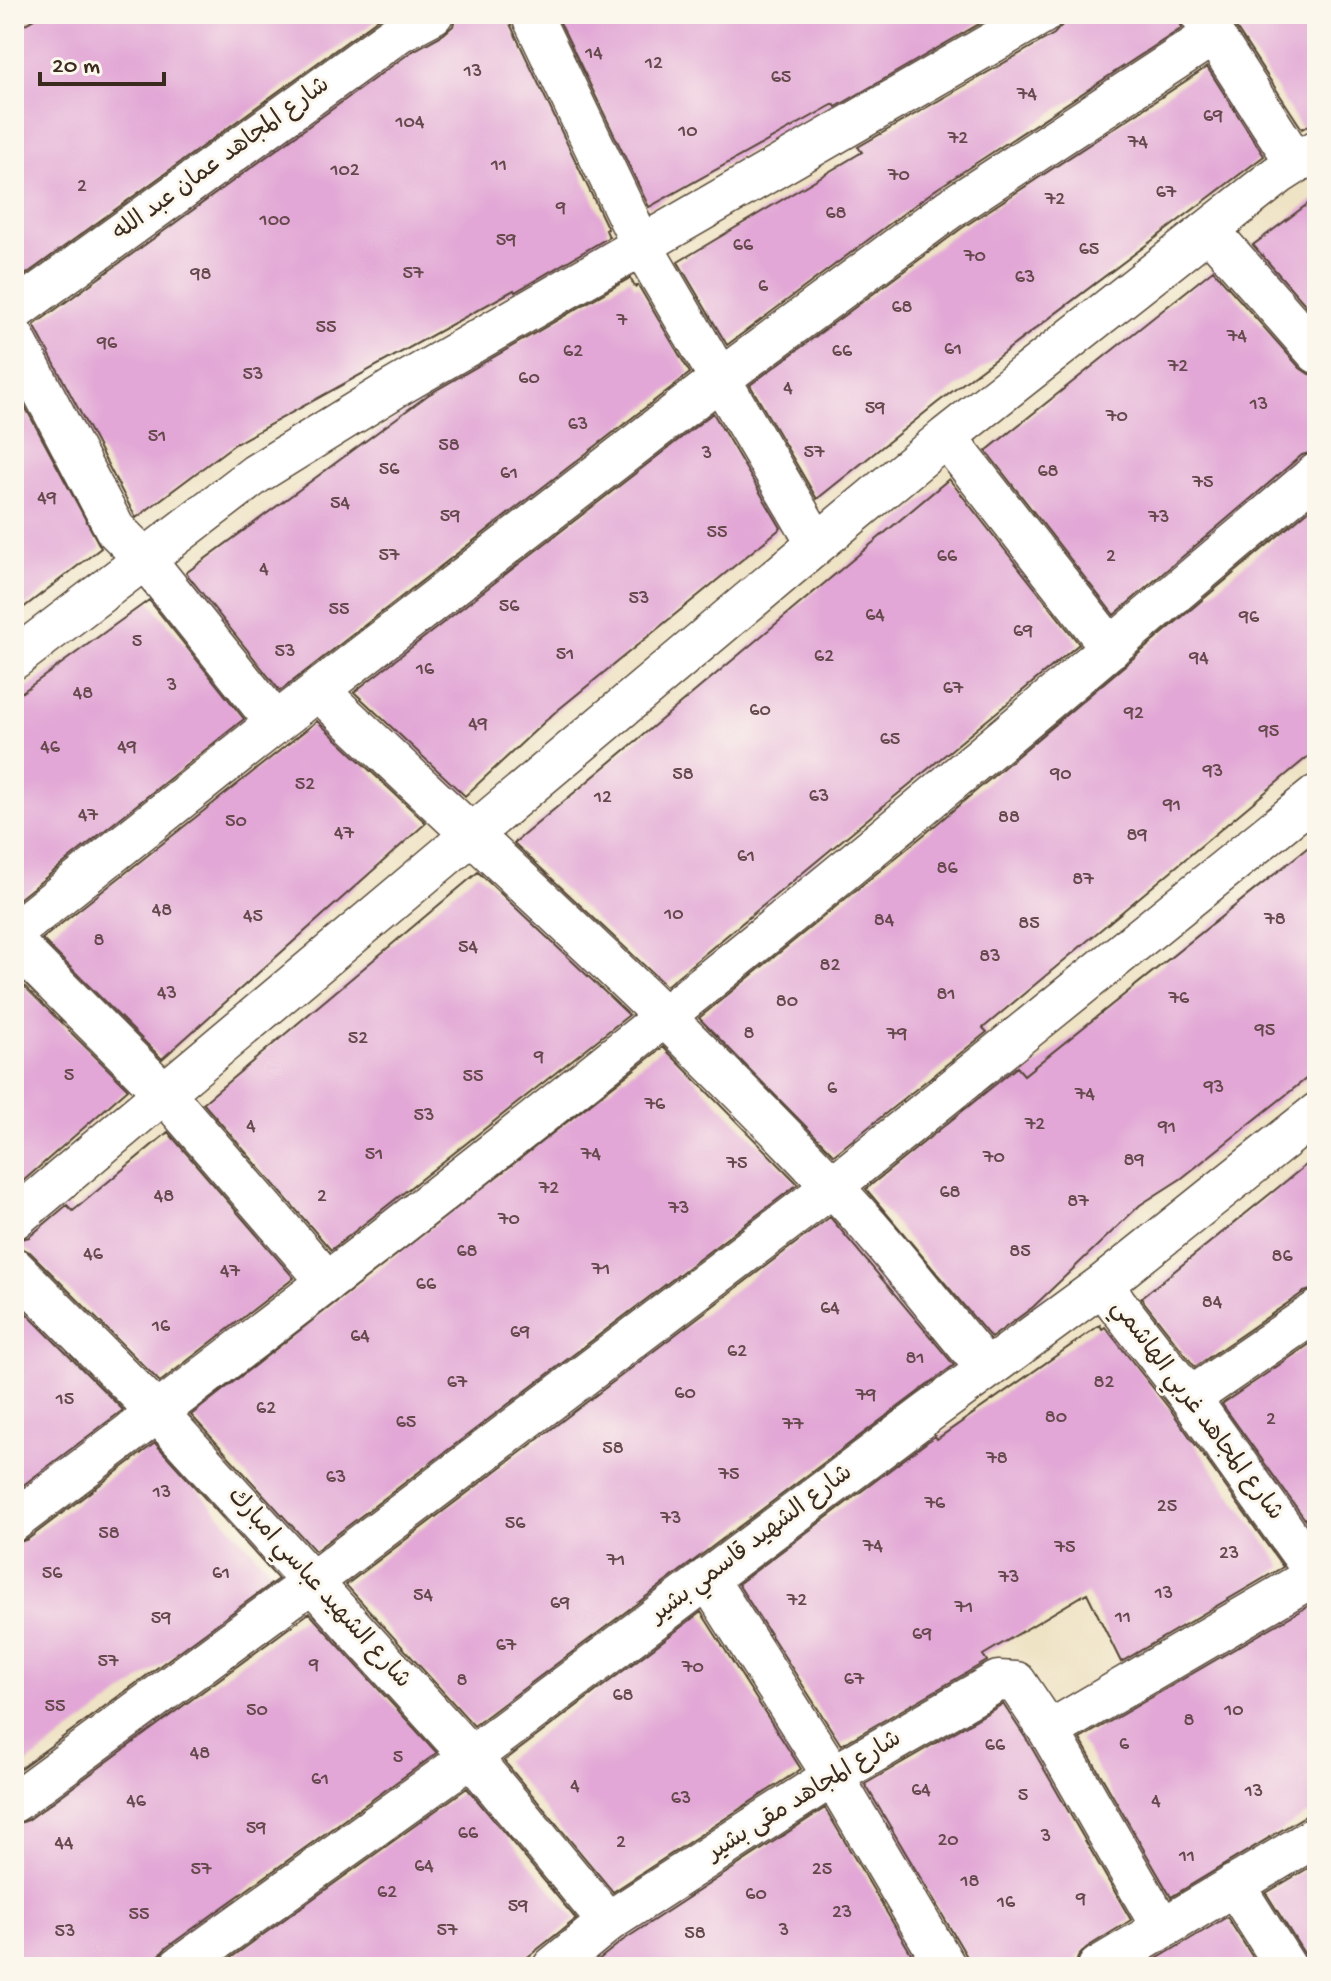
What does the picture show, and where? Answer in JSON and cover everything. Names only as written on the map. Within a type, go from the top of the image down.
[{"type":"street","name":"شارع المجاهد عمان عبد الله","points":[[14,311],[399,32],[433,14]]},
{"type":"street","points":[[531,14],[642,246],[817,544]]},
{"type":"street","points":[[14,659],[256,474],[393,389],[1042,14]]},
{"type":"street","points":[[14,932],[276,723],[720,379],[949,209],[1207,24],[1306,156],[946,437],[469,834],[14,1219]]},
{"type":"street","points":[[1209,230],[1317,353]]},
{"type":"street","points":[[14,337],[115,529],[145,559],[276,723]]},
{"type":"street","points":[[946,437],[1111,648]]},
{"type":"street","points":[[14,1521],[158,1413],[666,1016],[1111,648],[1317,473]]},
{"type":"street","points":[[319,691],[666,1016],[833,1186],[987,1369]]},
{"type":"street","points":[[14,1802],[312,1582],[833,1186],[1317,795]]},
{"type":"street","points":[[14,943],[165,1094],[327,1281]]},
{"type":"street","name":"شارع الشهيد قاسمي بشير","points":[[179,1967],[471,1757],[1102,1285],[1317,1113]]},
{"type":"street","name":"شارع الشهيد عباسي امبارك","points":[[14,1268],[158,1413],[471,1757],[608,1922]]},
{"type":"street","name":"شارع المجاهد غربي الهاشمي","points":[[1102,1285],[1190,1398],[1317,1575]]},
{"type":"street","points":[[1190,1398],[1317,1311]]},
{"type":"street","points":[[1162,1928],[1049,1731],[1317,1575]]},
{"type":"street","points":[[707,1578],[833,1776],[946,1967]]},
{"type":"street","name":"شارع المجاهد مقى بشير","points":[[568,1962],[608,1922],[833,1776],[1003,1679],[1016,1682],[1022,1688],[1049,1731]]},
{"type":"street","points":[[1098,1967],[1317,1836]]},
{"type":"street","points":[[1234,1885],[1286,1967]]},
{"type":"building","points":[[43,14],[385,14],[14,283],[14,30]]},
{"type":"building","points":[[456,14],[508,14],[609,237],[515,292],[235,444],[136,518],[34,325],[411,52],[444,34],[453,26]]},
{"type":"building","points":[[556,14],[996,14],[836,107],[834,104],[649,207]]},
{"type":"building","points":[[1065,14],[1177,14],[1182,28],[935,190],[727,345],[678,262],[862,152],[858,147],[1054,34],[1062,25]]},
{"type":"building","points":[[1227,14],[1317,14],[1317,121],[1302,129]]},
{"type":"building","points":[[1207,67],[1264,156],[937,403],[817,499],[750,385],[962,228]]},
{"type":"building","points":[[1317,197],[1317,318],[1253,245]]},
{"type":"building","points":[[1213,270],[1300,368],[1317,375],[1317,451],[1302,455],[1114,615],[986,451]]},
{"type":"building","points":[[630,278],[635,287],[638,285],[690,373],[280,691],[186,573],[428,395]]},
{"type":"building","points":[[14,386],[101,548],[14,615]]},
{"type":"building","points":[[713,413],[781,528],[553,714],[465,796],[354,692]]},
{"type":"building","points":[[949,479],[1079,644],[666,986],[514,843]]},
{"type":"building","points":[[1317,503],[1317,749],[983,1028],[987,1032],[834,1155],[699,1018],[926,833]]},
{"type":"building","points":[[149,600],[244,719],[14,903],[14,698]]},
{"type":"building","points":[[317,721],[426,823],[162,1059],[42,939]]},
{"type":"building","points":[[1317,840],[1317,1070],[1182,1178],[1140,1205],[1033,1307],[991,1338],[866,1189],[1017,1067],[1024,1075]]},
{"type":"building","points":[[478,872],[629,1015],[331,1250],[203,1103]]},
{"type":"building","points":[[14,976],[128,1089],[14,1189]]},
{"type":"building","points":[[663,1047],[798,1184],[315,1551],[191,1415]]},
{"type":"building","points":[[168,1132],[294,1278],[160,1382],[30,1252],[14,1246],[14,1241],[29,1237],[67,1205],[73,1211]]},
{"type":"building","points":[[1317,1156],[1317,1288],[1304,1292],[1195,1367],[1141,1298]]},
{"type":"building","points":[[830,1217],[954,1365],[474,1726],[346,1585]]},
{"type":"building","points":[[14,1301],[123,1410],[14,1492]]},
{"type":"building","points":[[1100,1325],[1102,1329],[1105,1327],[1172,1412],[1283,1567],[1121,1662],[1087,1593],[983,1655],[987,1661],[841,1745],[738,1584],[935,1436],[937,1439]]},
{"type":"building","points":[[1317,1339],[1317,1536],[1222,1404]]},
{"type":"building","points":[[155,1443],[278,1579],[14,1773],[14,1544],[28,1539]]},
{"type":"building","points":[[1317,1601],[1317,1813],[1305,1816],[1171,1897],[1080,1739]]},
{"type":"building","points":[[701,1612],[801,1769],[613,1892],[504,1761]]},
{"type":"building","points":[[309,1613],[437,1753],[166,1948],[158,1957],[156,1967],[14,1967],[14,1825],[28,1820]]},
{"type":"building","points":[[1003,1704],[1029,1743],[1131,1920],[1086,1948],[1078,1957],[1075,1967],[969,1967],[966,1955],[865,1784]]},
{"type":"building","points":[[467,1788],[576,1919],[515,1967],[218,1967]]},
{"type":"building","points":[[825,1808],[919,1967],[600,1967],[597,1961],[622,1941]]},
{"type":"building","points":[[1317,1863],[1317,1967],[1309,1967],[1305,1955],[1266,1893]]},
{"type":"building","points":[[1227,1917],[1259,1967],[1143,1967]]}]
